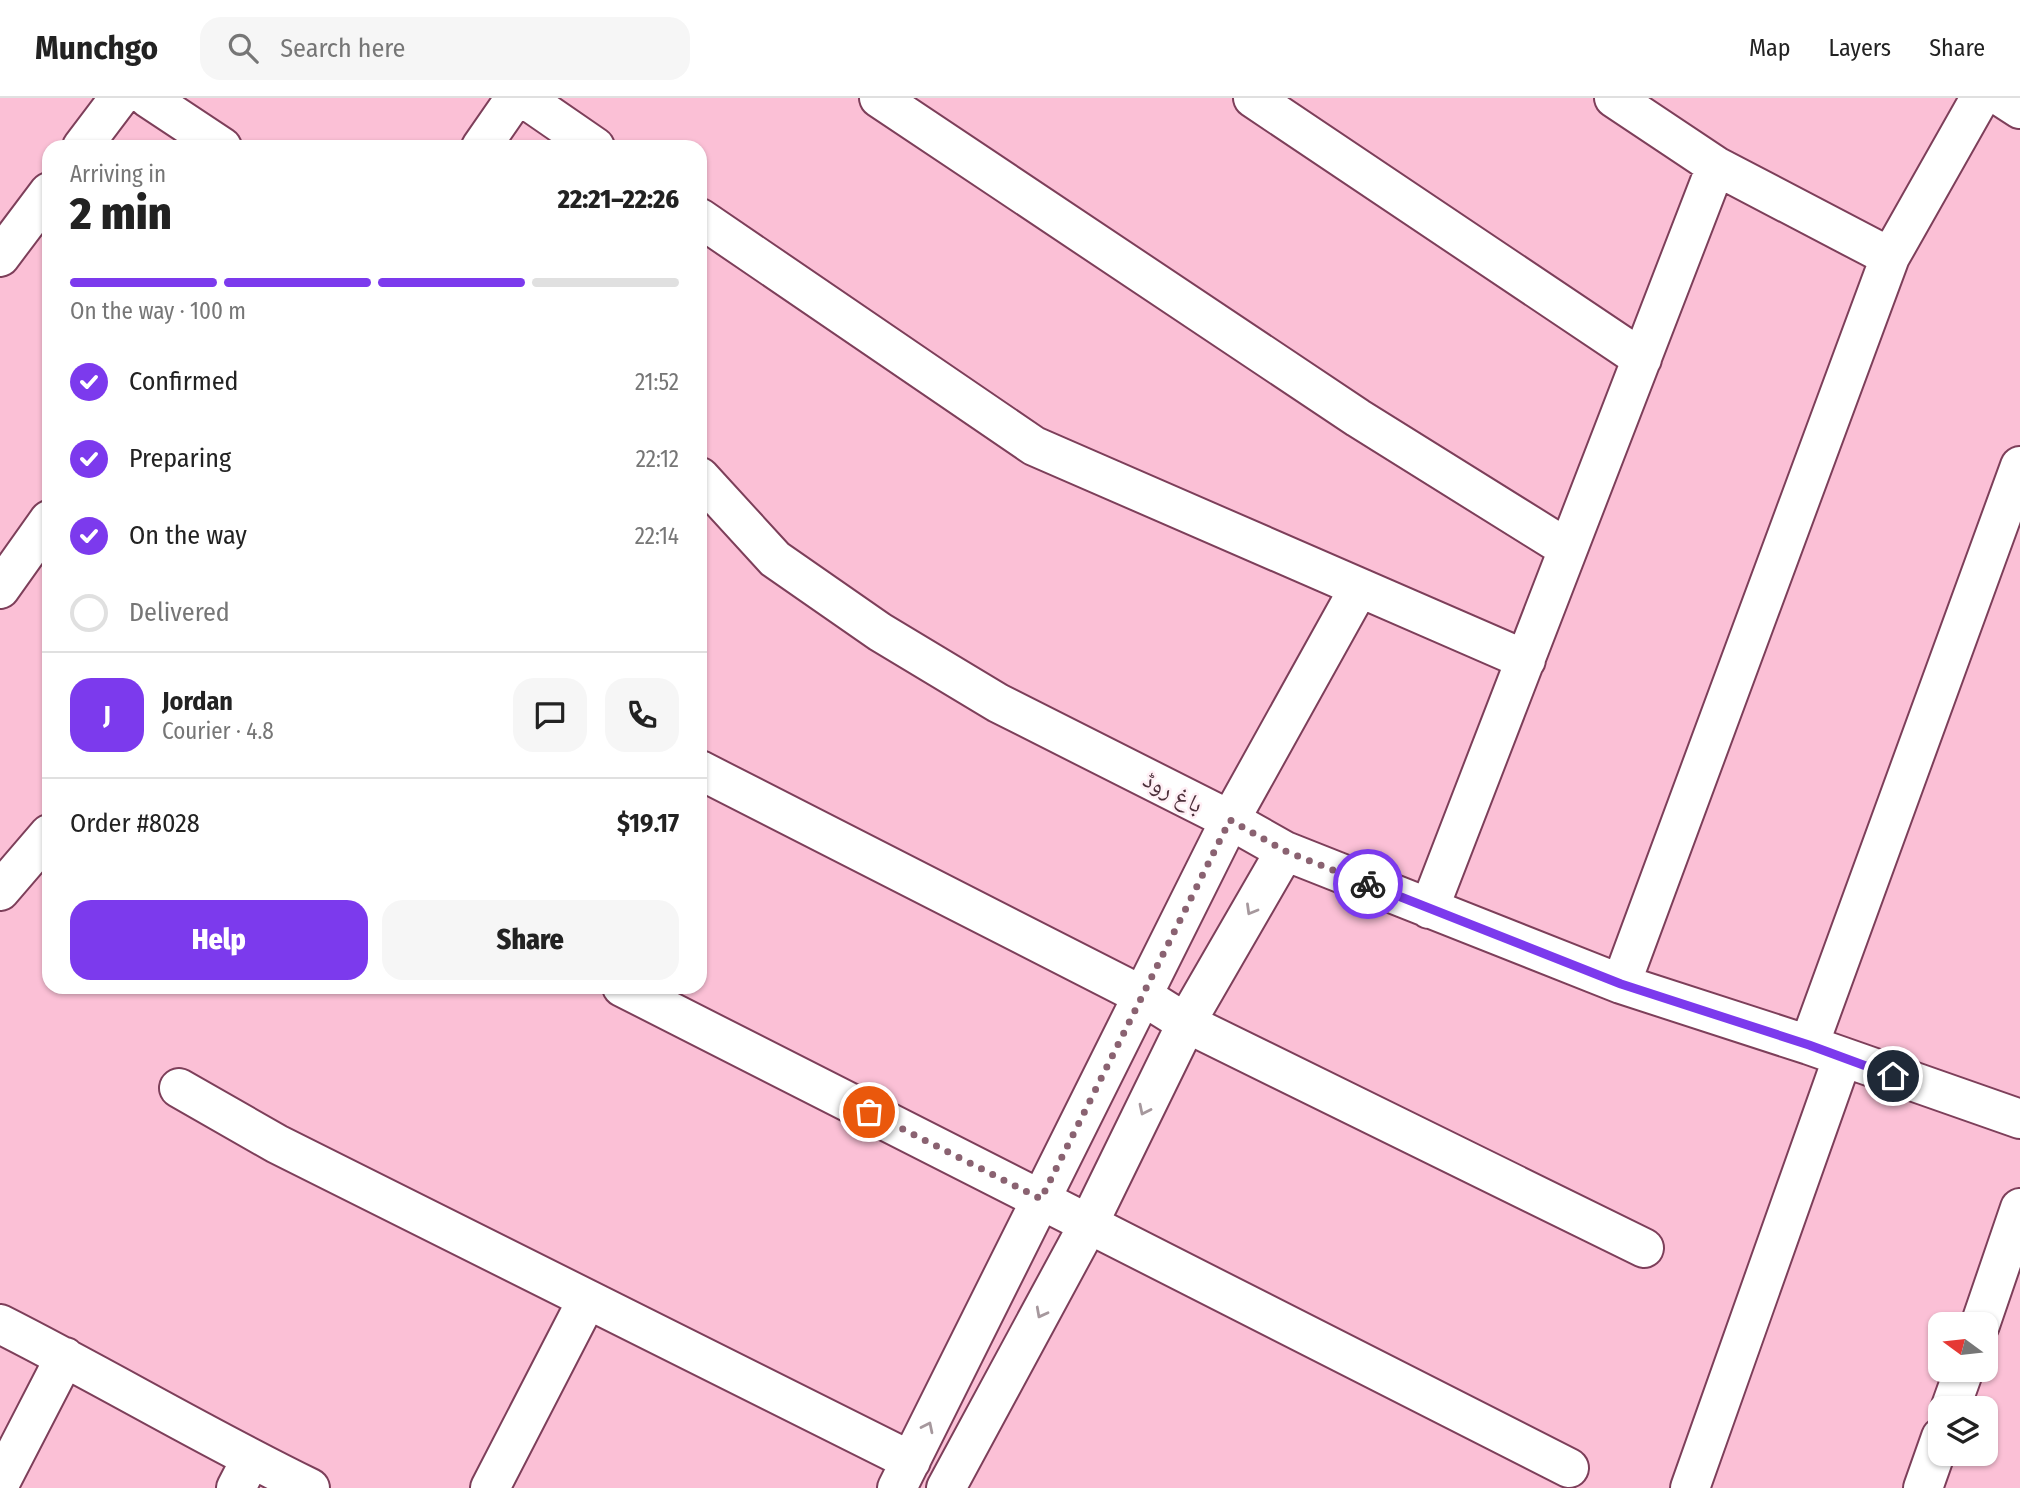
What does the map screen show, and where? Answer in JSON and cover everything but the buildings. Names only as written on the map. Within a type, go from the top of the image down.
[{"type":"street","points":[[87,140],[119,98]]},
{"type":"street","points":[[148,98],[211,140]]},
{"type":"street","points":[[486,140],[515,98]]},
{"type":"street","points":[[524,98],[585,140]]},
{"type":"street","points":[[879,98],[1358,418],[1568,549]]},
{"type":"street","points":[[1253,98],[1642,359]]},
{"type":"street","points":[[1614,98],[1716,166],[1890,257]]},
{"type":"street","points":[[1621,984],[1890,257],[1980,98]]},
{"type":"street","points":[[2003,98],[2020,109]]},
{"type":"street","points":[[1429,909],[1716,166]]},
{"type":"street","points":[[0,257],[42,201]]},
{"type":"street","points":[[707,223],[1034,446],[1525,660]]},
{"type":"street","points":[[1690,1488],[1826,1052],[2020,466]]},
{"type":"street","name":"باغ روڈ","points":[[707,485],[775,559],[880,632],[998,703],[1230,820],[1285,851],[1621,984],[2020,1119]]},
{"type":"street","points":[[0,589],[42,530]]},
{"type":"street","points":[[905,1473],[1230,820],[1359,588]]},
{"type":"street","points":[[707,775],[1143,996],[1186,1023],[1644,1248]]},
{"type":"street","points":[[0,891],[42,842]]},
{"type":"street","points":[[180,1088],[277,1144],[587,1300],[905,1473],[946,1488],[1089,1223],[1186,1023],[1285,851]]},
{"type":"street","points":[[636,994],[1569,1468]]},
{"type":"street","points":[[1984,1312],[2020,1208]]},
{"type":"street","points":[[490,1488],[587,1300]]},
{"type":"street","points":[[0,1324],[65,1357],[244,1474],[310,1488]]},
{"type":"street","points":[[0,1483],[65,1357]]},
{"type":"street","points":[[1923,1488],[1931,1466]]},
{"type":"way so far","points":[[869,1112],[1041,1199],[1230,820],[1285,851],[1368,884]]},
{"type":"route","points":[[1368,884],[1621,984],[1809,1045],[1893,1076]]}]
